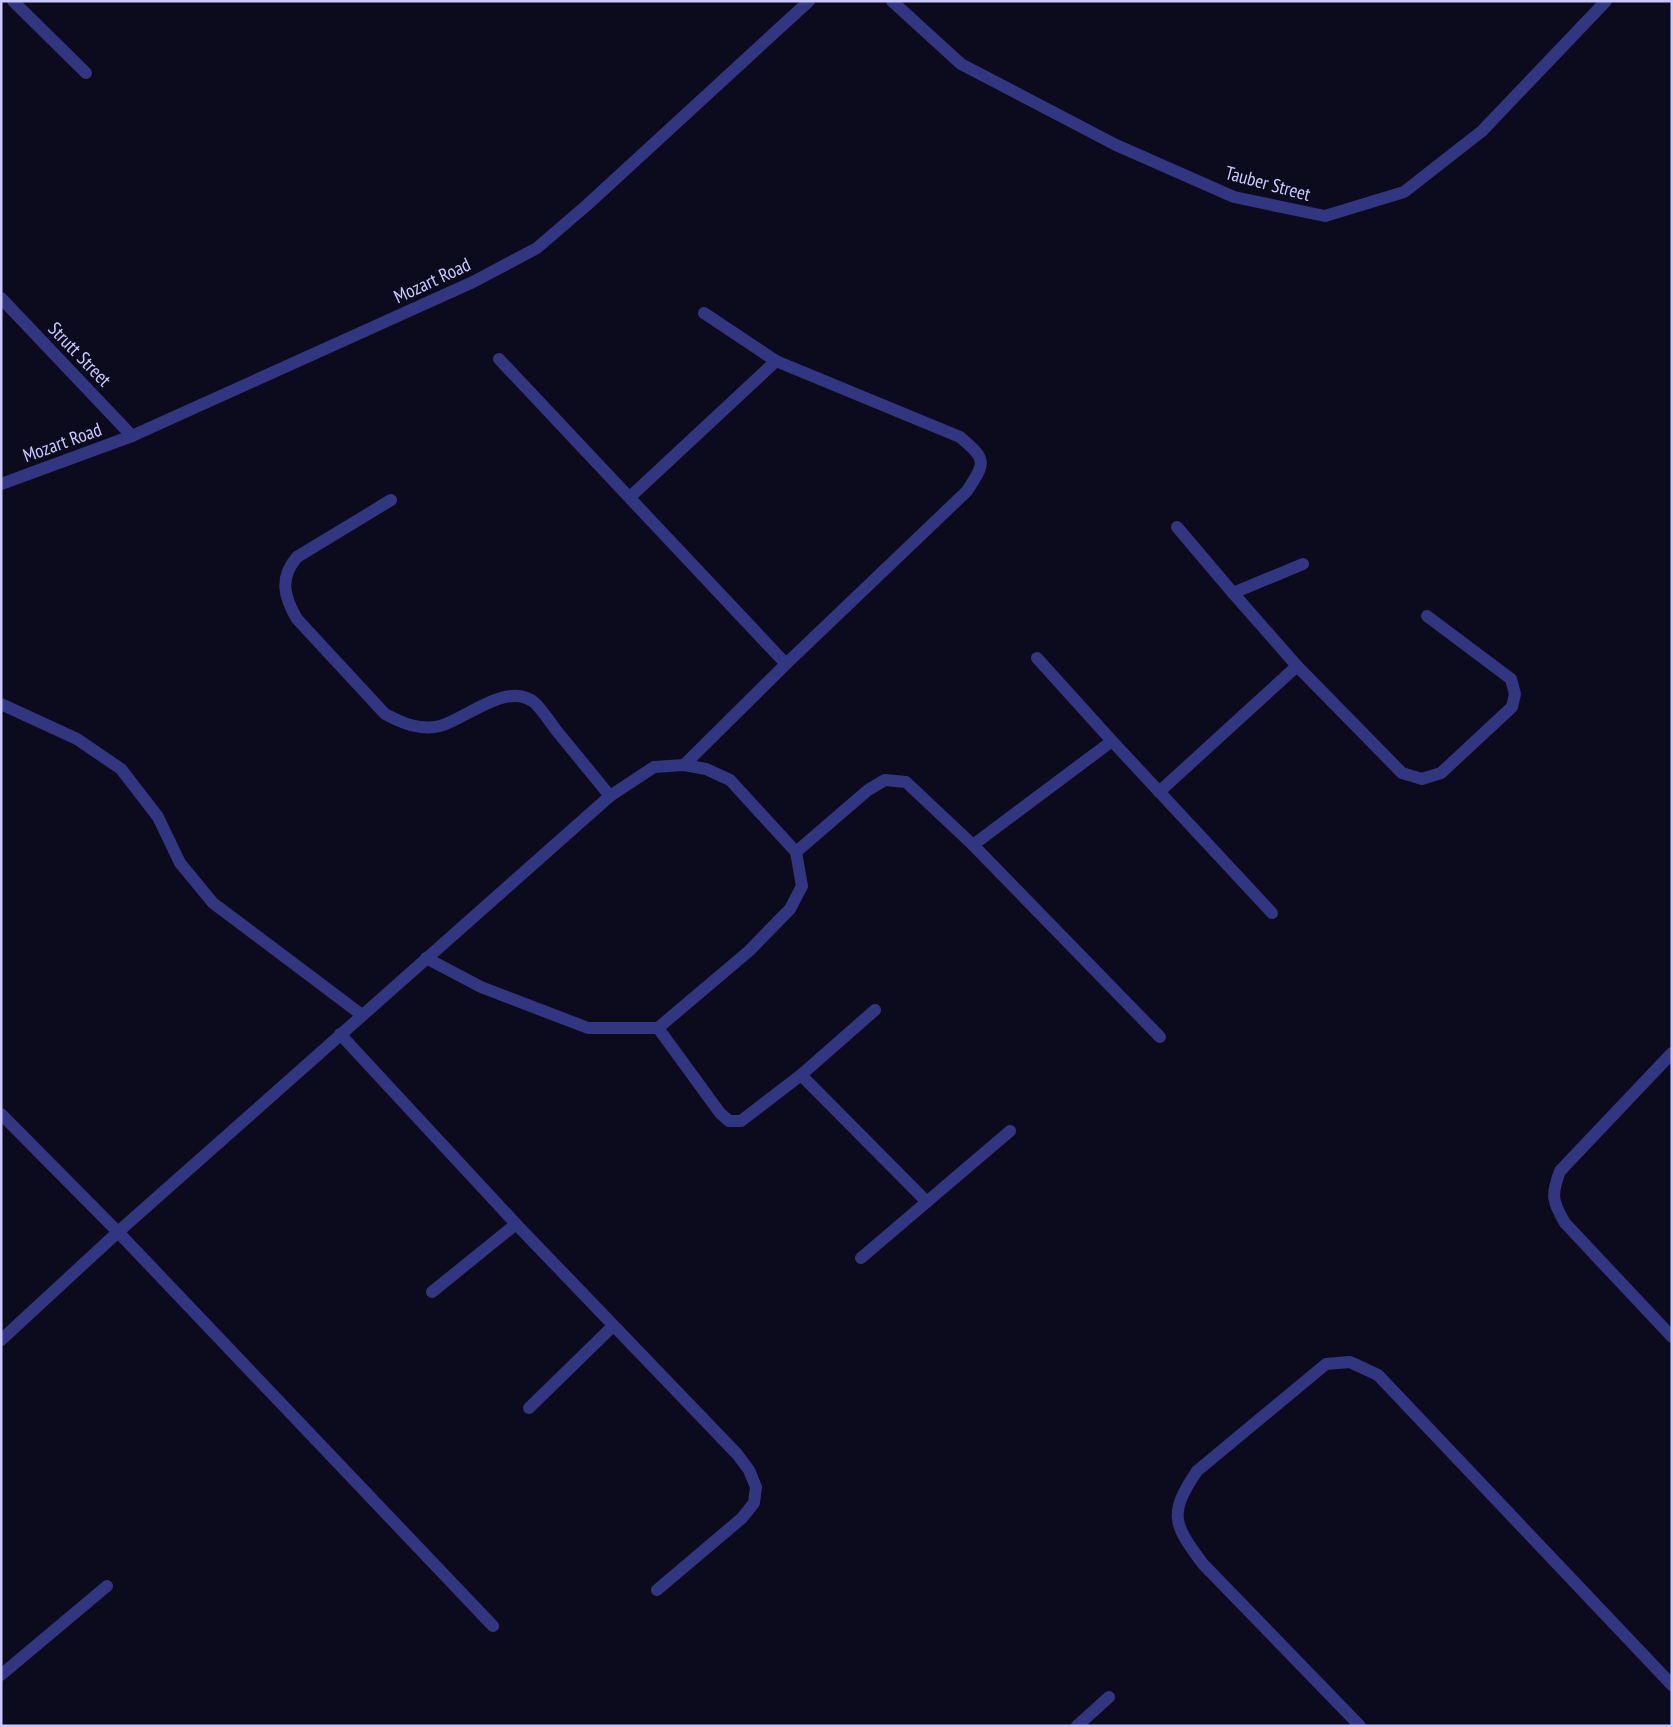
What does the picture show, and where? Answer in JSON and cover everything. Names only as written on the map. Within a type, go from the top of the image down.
[{"type":"street","points":[[13,1],[86,73]]},
{"type":"street","name":"Mozart Road","points":[[1,484],[132,436],[474,282],[537,248],[587,205],[809,1]]},
{"type":"street","name":"Tauber Street","points":[[892,1],[961,64],[1116,145],[1234,197],[1324,216],[1404,192],[1482,131],[1606,1]]},
{"type":"street","name":"Strutt Street","points":[[1,298],[132,436]]},
{"type":"street","points":[[684,765],[966,491],[980,471],[982,461],[978,452],[960,437],[776,361],[704,313]]},
{"type":"street","points":[[499,359],[786,664]]},
{"type":"street","points":[[630,497],[776,361]]},
{"type":"street","points":[[391,500],[297,557],[289,566],[285,577],[285,590],[289,606],[297,620],[385,714],[399,722],[414,727],[440,726],[501,698],[514,695],[534,703],[610,796]]},
{"type":"street","points":[[1177,527],[1232,594],[1297,666],[1402,773],[1422,779],[1441,773],[1512,707],[1515,694],[1511,679],[1427,616]]},
{"type":"street","points":[[1232,594],[1302,564]]},
{"type":"street","points":[[1037,658],[1272,913]]},
{"type":"street","points":[[1159,792],[1297,666]]},
{"type":"street","points":[[1,704],[77,739],[121,769],[158,817],[180,864],[213,903],[362,1015]]},
{"type":"street","points":[[973,844],[1112,741]]},
{"type":"street","points":[[1,1340],[118,1232],[340,1034],[362,1015],[426,958],[610,796],[654,767],[684,765],[706,769],[730,780],[796,852],[802,886],[790,909],[749,951],[658,1028],[588,1028],[481,987],[426,958]]},
{"type":"street","points":[[796,852],[868,790],[886,780],[906,782],[973,844],[1160,1037]]},
{"type":"street","points":[[658,1028],[720,1113],[729,1121],[741,1121],[801,1075],[875,1010]]},
{"type":"street","points":[[340,1034],[516,1224],[736,1454],[749,1470],[756,1487],[754,1503],[742,1518],[657,1590]]},
{"type":"street","points":[[1672,1053],[1560,1171],[1554,1186],[1554,1205],[1565,1222],[1672,1337]]},
{"type":"street","points":[[801,1075],[927,1202]]},
{"type":"street","points":[[1,1114],[118,1232],[493,1626]]},
{"type":"street","points":[[861,1258],[1010,1131]]},
{"type":"street","points":[[432,1292],[516,1224]]},
{"type":"street","points":[[529,1408],[613,1326]]},
{"type":"street","points":[[1360,1726],[1203,1564],[1185,1540],[1176,1516],[1183,1492],[1197,1471],[1326,1364],[1350,1362],[1378,1375],[1672,1685]]},
{"type":"street","points":[[1,1675],[107,1586]]},
{"type":"street","points":[[1077,1726],[1109,1697]]}]
